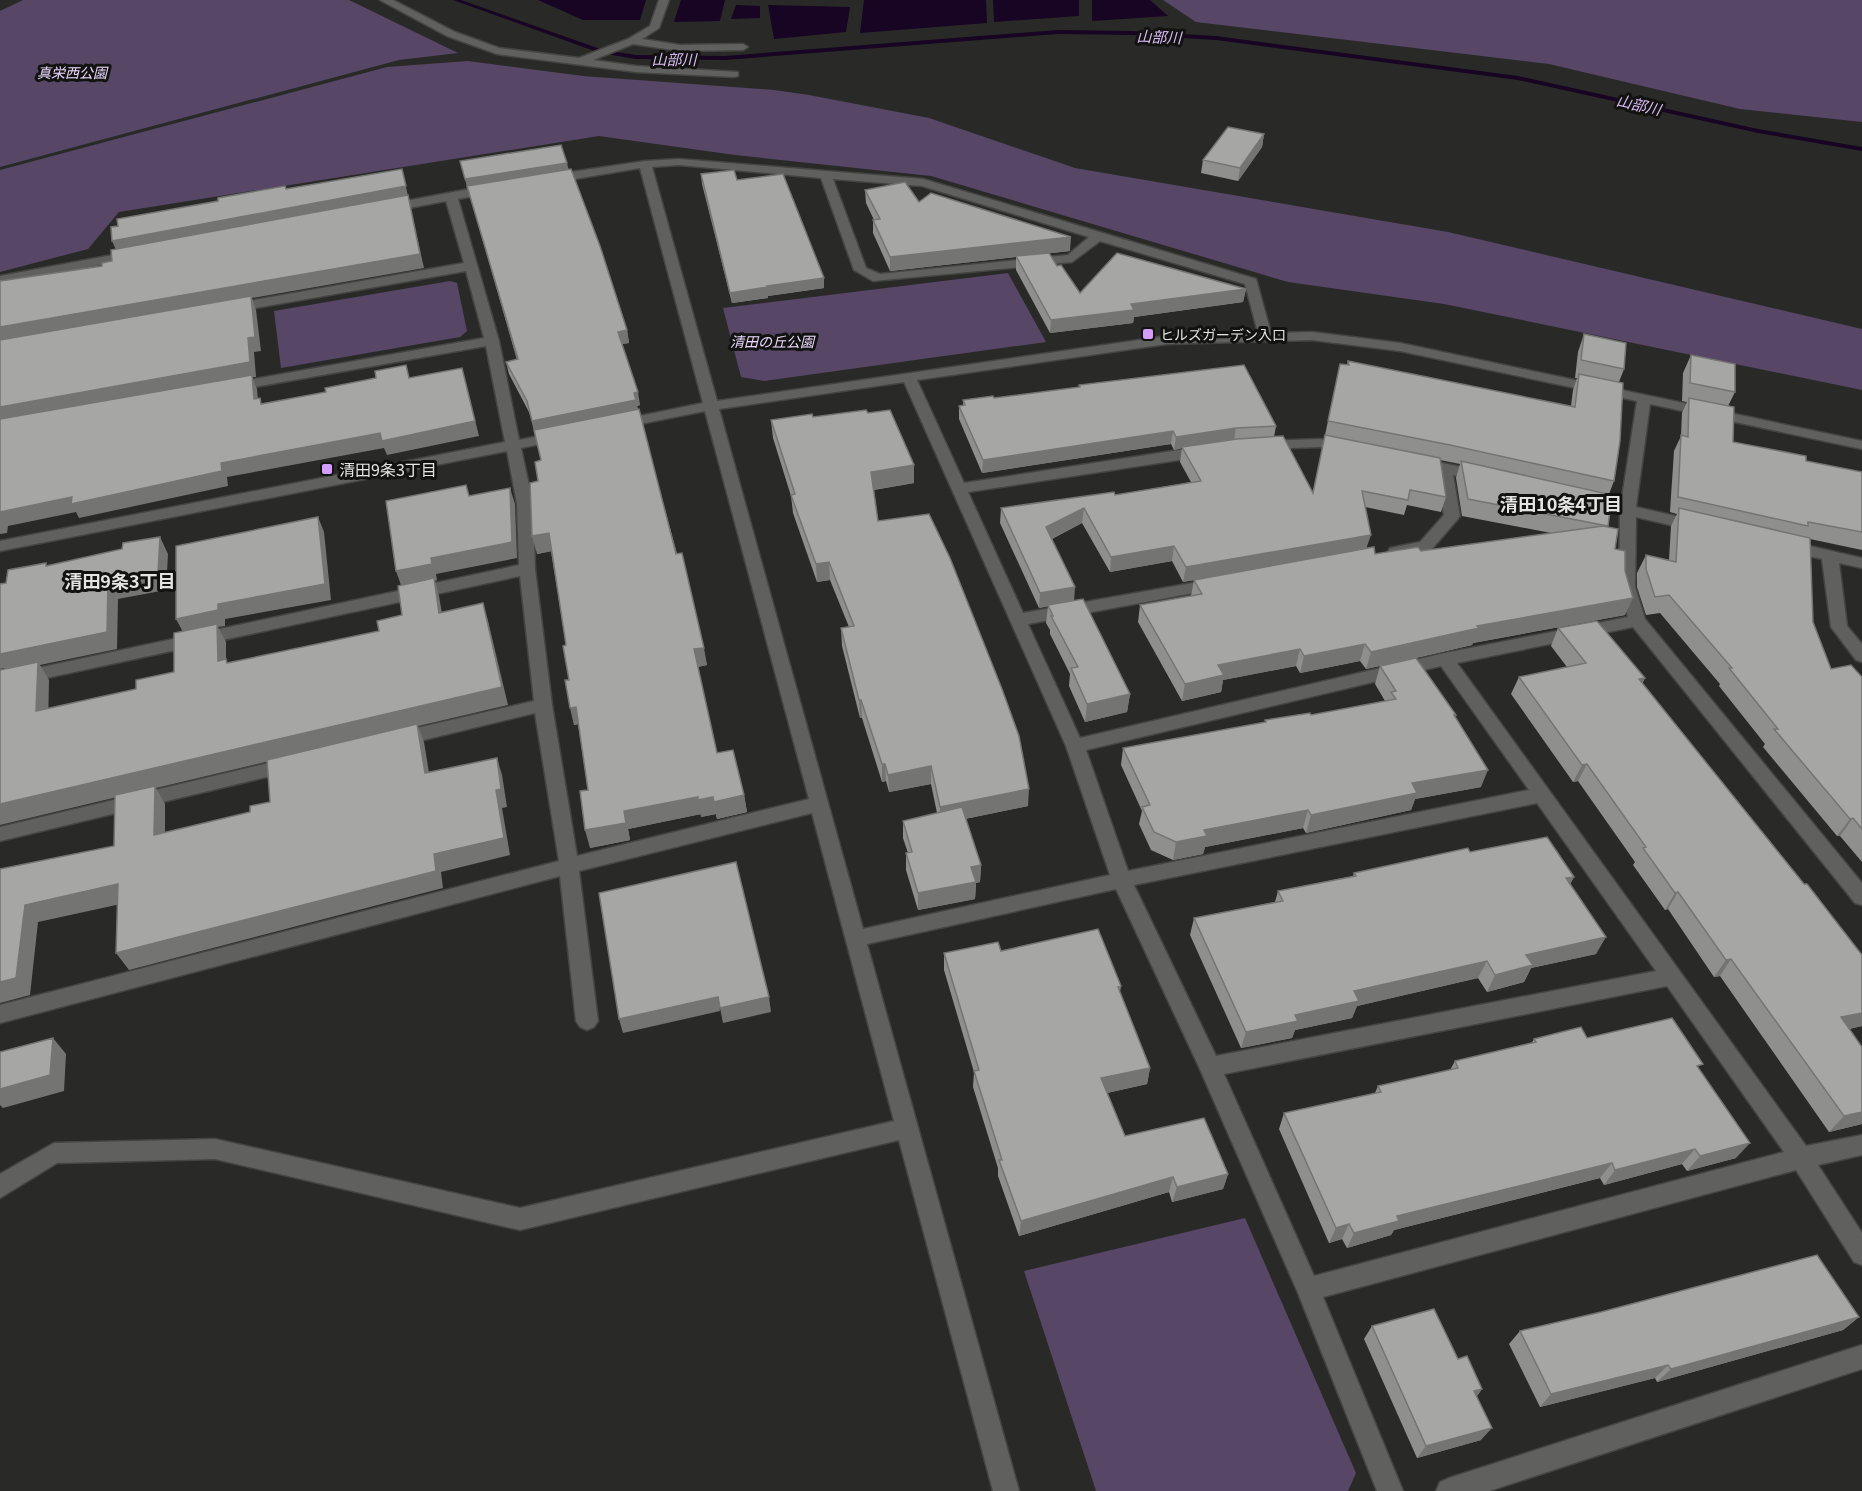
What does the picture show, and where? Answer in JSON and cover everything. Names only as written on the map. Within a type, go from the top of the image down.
[{"type":"street","points":[[385,0],[451,34],[497,51],[734,74]]},
{"type":"street","points":[[583,61],[654,28],[664,0]]},
{"type":"street","points":[[628,42],[680,48],[743,47]]},
{"type":"street","points":[[542,181],[645,164],[679,162],[923,183],[1251,282],[1265,335]]},
{"type":"street","points":[[645,164],[1006,1491]]},
{"type":"street","points":[[825,173],[860,270],[878,278],[1072,258],[1097,237]]},
{"type":"street","points":[[370,211],[508,186]]},
{"type":"street","points":[[451,196],[492,341],[525,504],[527,569],[543,705],[569,866],[587,1021]]},
{"type":"street","points":[[0,280],[150,252]]},
{"type":"street","points":[[223,309],[470,266]]},
{"type":"street","points":[[606,427],[711,406],[1167,340],[1265,335],[1312,336],[1400,347],[1862,445]]},
{"type":"street","points":[[223,389],[492,341]]},
{"type":"street","points":[[909,378],[1075,746],[1122,880],[1210,1067],[1308,1289],[1390,1491]]},
{"type":"street","points":[[1644,399],[1628,510],[1627,587],[1637,621],[1862,897]]},
{"type":"street","points":[[0,546],[572,434]]},
{"type":"street","points":[[1245,446],[1320,443],[1360,451]]},
{"type":"street","points":[[960,488],[1222,448]]},
{"type":"street","points":[[1402,460],[1490,479]]},
{"type":"street","points":[[1378,555],[1425,546],[1452,516],[1444,468]]},
{"type":"street","points":[[1570,497],[1706,528]]},
{"type":"street","points":[[1773,543],[1862,563]]},
{"type":"street","points":[[1830,556],[1839,627],[1862,656]]},
{"type":"street","points":[[0,682],[527,569]]},
{"type":"street","points":[[1019,620],[1228,582]]},
{"type":"street","points":[[1075,746],[1445,659],[1637,621]]},
{"type":"street","points":[[1445,659],[1801,1158],[1862,1254]]},
{"type":"street","points":[[381,743],[543,705]]},
{"type":"street","points":[[0,834],[312,760]]},
{"type":"street","points":[[855,939],[1122,880],[1540,795]]},
{"type":"street","points":[[0,1014],[569,866],[818,804]]},
{"type":"street","points":[[1210,1067],[1673,976]]},
{"type":"street","points":[[0,1187],[54,1153],[215,1149],[520,1219],[907,1128]]},
{"type":"street","points":[[1308,1289],[1801,1158],[1862,1145]]},
{"type":"street","points":[[1449,1491],[1862,1357]]},
{"type":"green space","name":"真栄西公園","points":[[23,0],[349,0],[458,53],[399,60],[0,167],[0,11]]},
{"type":"green space","points":[[1163,0],[1862,0],[1862,122],[1740,109],[1549,64],[1196,22]]},
{"type":"green space","points":[[468,61],[583,76],[774,90],[929,118],[1075,168],[1448,232],[1862,329],[1862,390],[1444,304],[1288,282],[931,176],[735,155],[599,136],[119,212],[88,249],[0,272],[0,170],[387,67]]},
{"type":"green space","name":"清田の丘公園","points":[[1008,273],[1046,342],[764,381],[741,377],[723,308]]},
{"type":"green space","points":[[450,281],[457,283],[467,331],[460,337],[281,368],[274,311]]},
{"type":"green space","points":[[1245,1218],[1356,1473],[1348,1491],[1096,1491],[1024,1271]]},
{"type":"shaded area","points":[[538,0],[646,0],[640,20],[583,20]]},
{"type":"shaded area","points":[[681,0],[725,0],[720,21],[674,22]]},
{"type":"shaded area","points":[[864,0],[986,0],[987,23],[860,33]]},
{"type":"shaded area","points":[[993,0],[1079,0],[1079,16],[994,22]]},
{"type":"shaded area","points":[[1092,0],[1150,0],[1168,16],[1092,21]]},
{"type":"shaded area","points":[[736,5],[760,6],[760,18],[731,19]]},
{"type":"shaded area","points":[[768,5],[850,7],[846,32],[774,39]]},
{"type":"building","points":[[1228,127],[1264,134],[1240,168],[1203,160]]},
{"type":"building","points":[[561,145],[567,163],[465,179],[460,161]]},
{"type":"building","points":[[402,169],[406,186],[112,241],[111,227],[118,226],[117,219],[218,201],[218,198],[285,186],[286,189]]},
{"type":"building","points":[[571,169],[600,246],[627,330],[618,332],[638,392],[634,393],[636,400],[532,421],[527,401],[506,362],[518,359],[467,186]]},
{"type":"building","points":[[734,170],[737,180],[783,174],[824,278],[730,293],[701,174]]},
{"type":"building","points":[[905,182],[919,202],[931,193],[1071,237],[890,257],[873,220],[880,219],[865,190]]},
{"type":"building","points":[[408,195],[420,254],[0,327],[0,281],[102,266],[102,263],[112,261],[111,250]]},
{"type":"building","points":[[1049,253],[1057,266],[1061,265],[1080,293],[1117,253],[1246,289],[1131,304],[1134,310],[1051,320],[1016,256]]},
{"type":"building","points":[[251,296],[255,337],[248,338],[250,362],[0,407],[0,340]]},
{"type":"building","points":[[1584,334],[1626,343],[1624,369],[1581,360]]},
{"type":"building","points":[[1691,355],[1735,364],[1735,392],[1690,383]]},
{"type":"building","points":[[1348,361],[1575,407],[1579,374],[1623,383],[1620,441],[1614,481],[1328,421],[1340,364],[1349,365]]},
{"type":"building","points":[[406,365],[409,378],[462,368],[475,421],[382,441],[380,433],[221,463],[222,471],[71,504],[72,497],[0,512],[0,419],[252,375],[254,399],[260,398],[261,404],[326,392],[325,388],[376,378],[375,371]]},
{"type":"building","points":[[1244,365],[1276,426],[1236,428],[1176,437],[1173,431],[983,460],[959,406],[965,405],[963,400],[993,396],[994,398]]},
{"type":"building","points":[[1689,398],[1734,407],[1733,442],[1806,456],[1806,461],[1862,472],[1862,532],[1808,522],[1808,526],[1678,497],[1681,435],[1688,437]]},
{"type":"building","points":[[639,409],[676,554],[682,553],[704,648],[694,649],[717,753],[733,750],[744,795],[714,802],[713,797],[698,800],[698,797],[624,811],[626,823],[585,830],[580,791],[588,790],[576,707],[570,708],[565,680],[569,680],[563,646],[566,645],[549,533],[532,536],[530,483],[538,481],[535,462],[541,460],[534,430]]},
{"type":"building","points":[[866,410],[868,413],[890,410],[914,465],[871,472],[878,521],[929,514],[950,558],[1002,689],[1019,736],[1029,789],[940,807],[931,766],[888,775],[885,764],[882,764],[861,700],[859,700],[841,628],[854,626],[829,562],[816,564],[791,495],[795,494],[771,420]]},
{"type":"building","points":[[1325,435],[1440,458],[1446,497],[1410,490],[1408,500],[1362,491],[1371,535],[1186,567],[1174,546],[1111,557],[1084,508],[1046,527],[1075,587],[1040,593],[1001,508],[1114,492],[1115,495],[1201,481],[1182,447],[1237,439],[1283,436],[1313,493]]},
{"type":"building","points":[[1461,461],[1612,495],[1608,526],[1468,499]]},
{"type":"building","points":[[466,485],[469,496],[510,488],[512,542],[431,558],[432,564],[396,571],[386,501]]},
{"type":"building","points":[[1679,508],[1810,538],[1813,622],[1831,669],[1851,665],[1862,677],[1862,829],[1853,818],[1850,819],[1774,729],[1778,729],[1729,668],[1732,668],[1669,595],[1655,597],[1646,569],[1646,555],[1676,562]]},
{"type":"building","points":[[318,517],[325,584],[218,604],[218,610],[176,619],[176,546]]},
{"type":"building","points":[[1603,526],[1618,529],[1615,549],[1625,551],[1625,571],[1633,598],[1477,626],[1479,628],[1371,652],[1365,644],[1304,656],[1300,649],[1218,665],[1224,675],[1185,684],[1140,605],[1202,594],[1194,580],[1374,547],[1375,554],[1418,547],[1421,551]]},
{"type":"building","points":[[160,537],[158,573],[108,582],[107,632],[0,654],[0,584],[6,583],[8,570],[46,563],[46,566],[122,549],[123,543]]},
{"type":"building","points":[[434,578],[439,613],[483,603],[502,687],[0,804],[0,670],[38,662],[36,711],[136,689],[136,680],[174,672],[174,633],[217,624],[218,661],[226,659],[227,663],[379,631],[377,621],[402,615],[398,586]]},
{"type":"building","points":[[1083,599],[1130,694],[1087,704],[1071,668],[1078,667],[1051,616],[1053,616],[1048,605]]},
{"type":"building","points":[[1597,621],[1645,678],[1639,679],[1804,884],[1807,884],[1862,955],[1862,1013],[1841,1017],[1862,1047],[1862,1112],[1844,1116],[1731,959],[1726,960],[1678,892],[1675,893],[1643,848],[1646,847],[1587,764],[1582,765],[1519,677],[1586,663],[1558,628]]},
{"type":"building","points":[[1416,658],[1456,715],[1454,715],[1488,770],[1412,783],[1417,793],[1311,815],[1308,810],[1204,830],[1207,836],[1176,842],[1154,832],[1142,807],[1150,805],[1123,748],[1266,722],[1265,720],[1310,713],[1311,715],[1396,699],[1391,692],[1396,691],[1380,666]]},
{"type":"building","points":[[417,724],[425,773],[497,758],[501,789],[496,790],[504,838],[434,854],[436,871],[116,953],[118,884],[25,905],[16,978],[0,982],[0,869],[114,846],[115,795],[155,786],[154,835],[250,812],[250,806],[270,802],[267,760]]},
{"type":"building","points":[[962,807],[981,865],[971,867],[976,882],[918,893],[906,853],[912,852],[903,821]]},
{"type":"building","points":[[1547,837],[1574,877],[1566,878],[1606,937],[1526,955],[1533,965],[1495,975],[1487,961],[1354,991],[1359,1001],[1295,1015],[1298,1021],[1246,1032],[1194,918],[1283,901],[1278,891],[1356,876],[1354,873],[1468,848],[1470,852]]},
{"type":"building","points":[[736,862],[769,997],[720,1008],[718,997],[619,1019],[599,893]]},
{"type":"building","points":[[1098,929],[1150,1068],[1101,1078],[1125,1136],[1204,1118],[1228,1174],[1177,1187],[1173,1177],[1021,1221],[999,1160],[1002,1160],[974,1071],[979,1070],[944,953],[998,942],[1001,951]]},
{"type":"building","points":[[1672,1018],[1703,1064],[1697,1066],[1750,1143],[1700,1156],[1695,1149],[1615,1170],[1612,1163],[1397,1216],[1399,1221],[1354,1233],[1349,1224],[1336,1228],[1284,1113],[1381,1092],[1378,1086],[1458,1068],[1455,1061],[1536,1042],[1534,1039],[1581,1027],[1587,1038]]},
{"type":"building","points":[[53,1038],[50,1075],[0,1089],[0,1052]]},
{"type":"building","points":[[1817,1255],[1859,1317],[1671,1369],[1668,1365],[1551,1394],[1520,1331],[1601,1312]]},
{"type":"building","points":[[1434,1309],[1458,1359],[1467,1356],[1482,1389],[1474,1391],[1492,1428],[1426,1446],[1372,1326]]},
{"type":"waterway","name":"山部川","points":[[456,0],[602,52],[636,57],[725,58],[1058,32],[1132,33],[1216,38],[1518,78],[1758,131],[1862,149]]},
{"type":"place","name":"ヒルズガーデン入口","points":[[1148,334]]},
{"type":"place","name":"清田9条3丁目","points":[[327,469]]},
{"type":"district","name":"清田10条4丁目","points":[[1561,503]]},
{"type":"district","name":"清田9条3丁目","points":[[120,580]]}]
